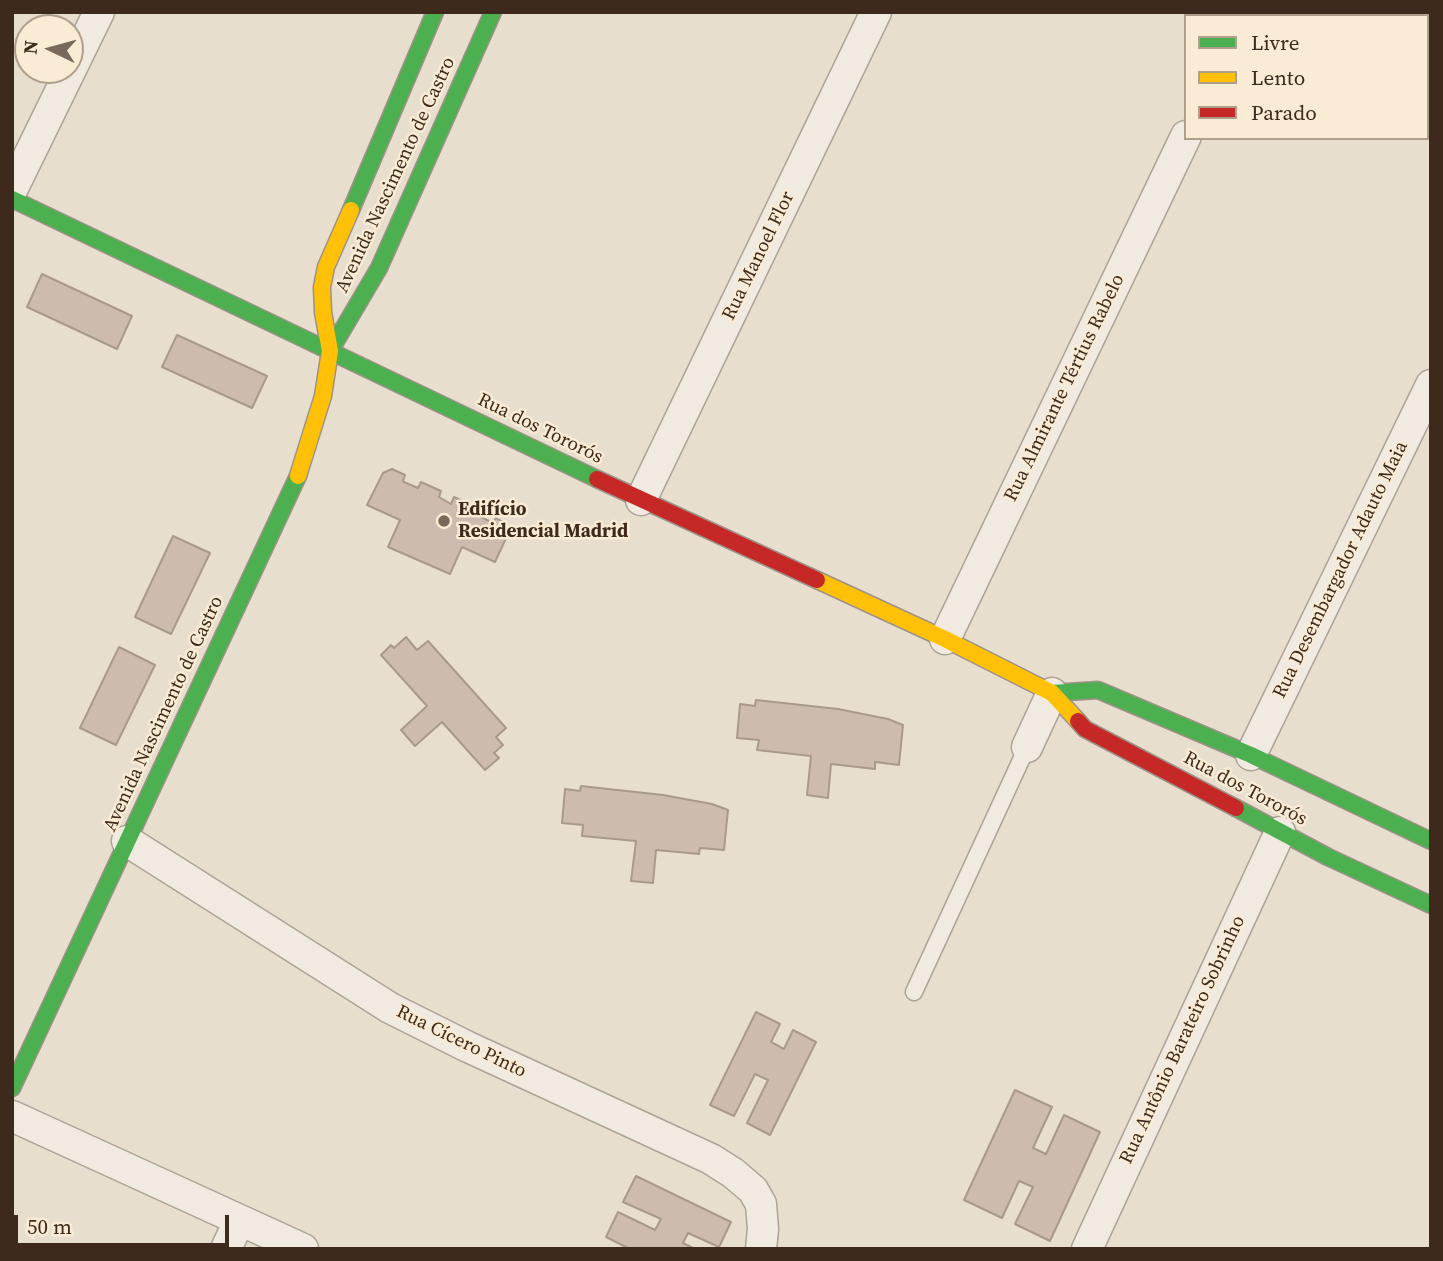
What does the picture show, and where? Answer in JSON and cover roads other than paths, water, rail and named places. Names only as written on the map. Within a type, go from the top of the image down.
[{"type":"street","points":[[12,190],[99,12]]},
{"type":"street","name":"Avenida Nascimento de Castro","points":[[12,1088],[300,472],[323,396],[330,351],[323,312],[322,287],[326,268],[435,12]]},
{"type":"street","name":"Avenida Nascimento de Castro","points":[[330,351],[379,268],[493,12]]},
{"type":"street","name":"Rua Manoel Flor","points":[[641,500],[876,12]]},
{"type":"street","name":"Rua Almirante Tértius Rabelo","points":[[944,639],[1184,140]]},
{"type":"street","name":"Rua dos Tororós","points":[[12,199],[641,500],[944,639],[1052,692],[1086,729],[1279,832],[1330,851],[1431,905]]},
{"type":"street","name":"Rua Desembargador Adauto Maia","points":[[1251,755],[1431,384]]},
{"type":"street","name":"Rua dos Tororós","points":[[1052,692],[1098,690],[1251,755],[1350,809],[1431,841]]},
{"type":"street","points":[[1027,747],[1052,692]]},
{"type":"street","name":"Rua Antônio Barateiro Sobrinho","points":[[1087,1249],[1279,832]]},
{"type":"street","name":"Rua Cícero Pinto","points":[[127,841],[390,1008],[711,1159],[733,1173],[753,1190],[761,1204],[761,1249]]},
{"type":"street","points":[[12,1116],[303,1249]]},
{"type":"street","points":[[226,1249],[239,1221]]},
{"type":"lane","points":[[914,992],[1027,747]]},
{"type":"place","name":"Edifício Residencial Madrid","points":[[444,521]]}]
